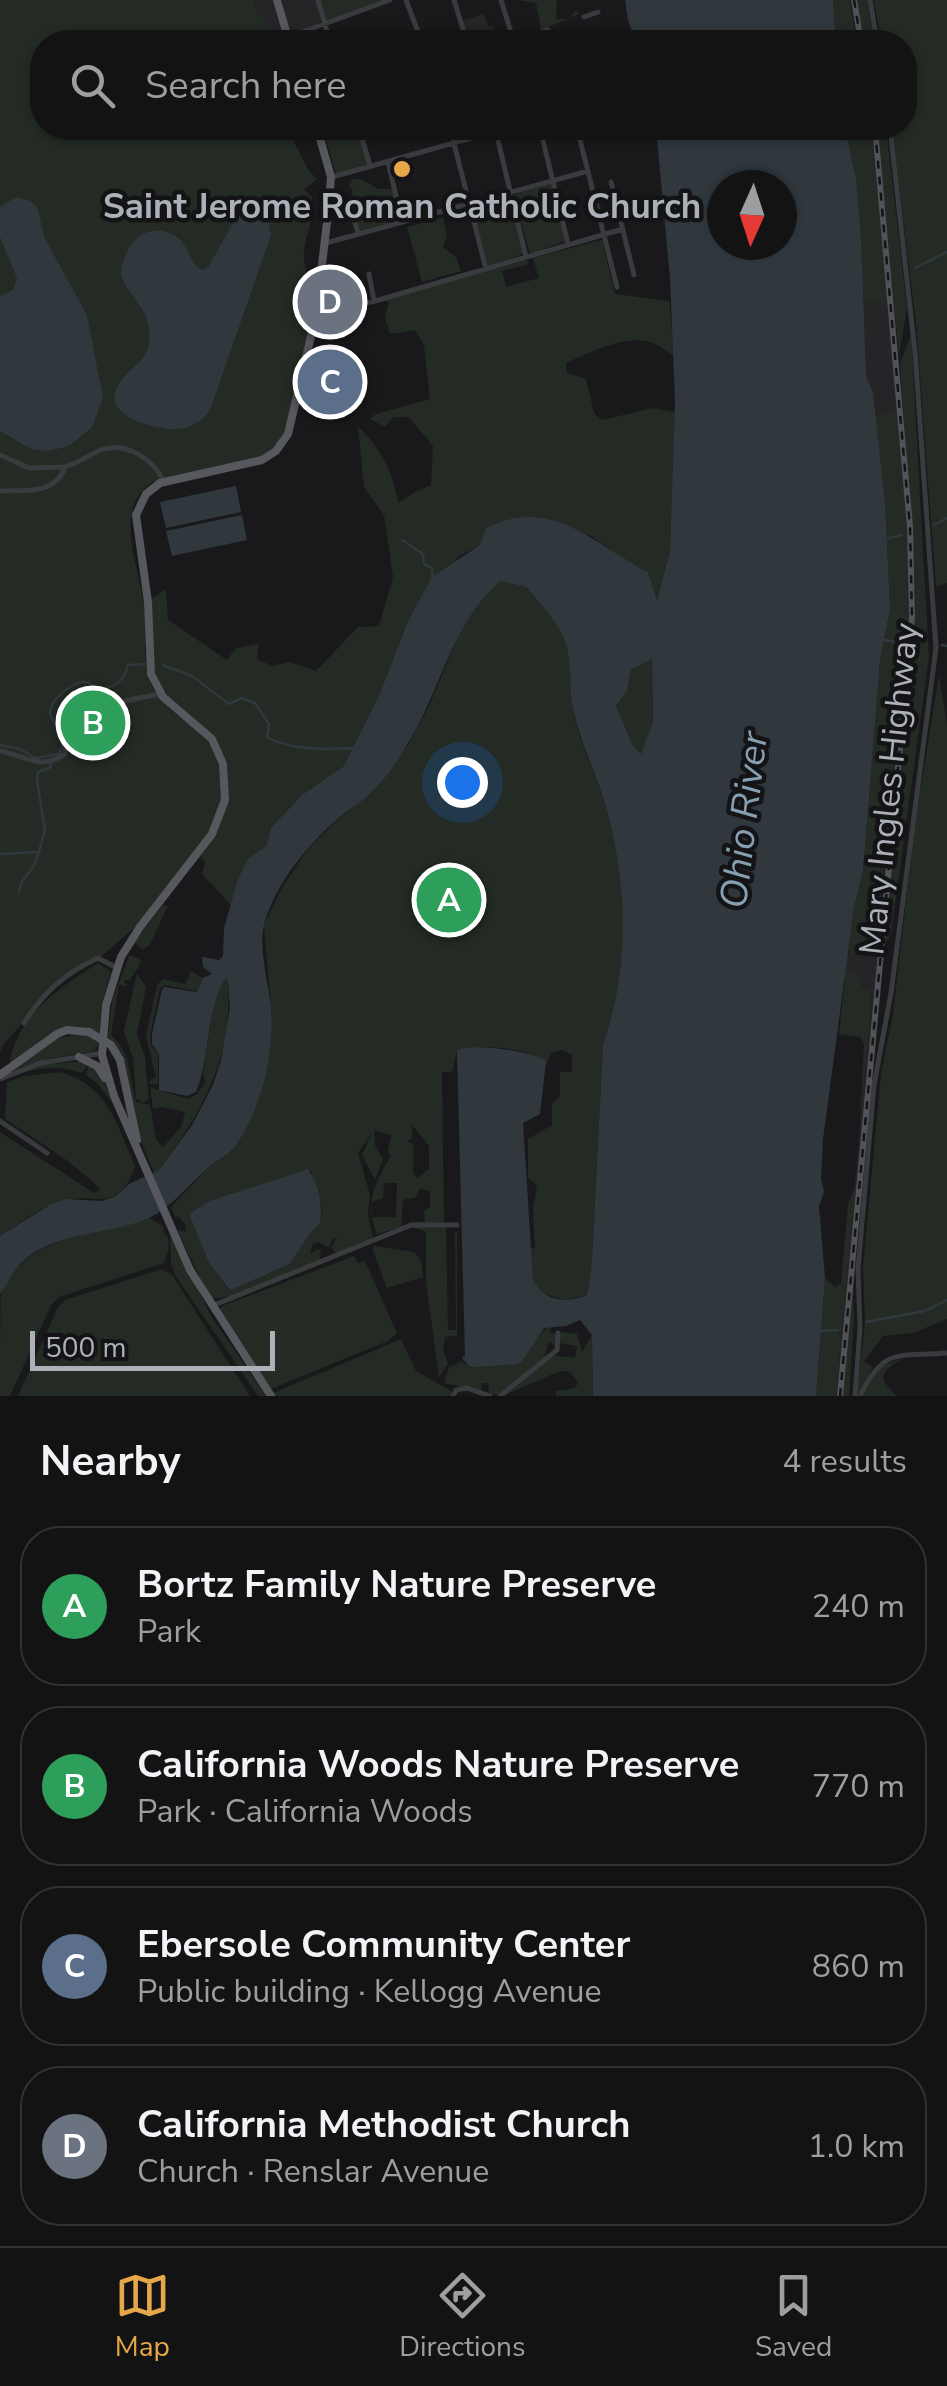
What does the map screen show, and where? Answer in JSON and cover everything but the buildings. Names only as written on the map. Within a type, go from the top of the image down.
[{"type":"main road","points":[[278,0],[286,30]]},
{"type":"main road","points":[[114,1096],[103,1041],[106,1006],[117,968],[136,933],[212,834],[225,800],[223,764],[216,744],[161,693],[150,664],[148,602],[135,523],[142,500],[155,486],[262,460],[280,446],[291,424],[316,314],[325,243],[331,178],[320,140]]},
{"type":"main road","points":[[0,1077],[57,1034],[67,1030],[89,1032],[111,1045],[120,1060],[140,1159]]},
{"type":"main road","points":[[83,1056],[100,1068],[168,1222],[211,1306],[272,1396]]},
{"type":"street","points":[[318,0],[326,30]]},
{"type":"street","points":[[310,30],[390,0]]},
{"type":"street","points":[[406,0],[417,30]]},
{"type":"street","points":[[454,0],[463,30]]},
{"type":"street","points":[[501,0],[509,30]]},
{"type":"street","points":[[870,0],[875,30]]},
{"type":"street","points":[[584,17],[598,12]]},
{"type":"street","points":[[363,140],[370,166]]},
{"type":"street","points":[[331,178],[460,140]]},
{"type":"street","points":[[499,140],[526,256]]},
{"type":"street","points":[[543,140],[568,244]]},
{"type":"street","points":[[580,140],[617,287]]},
{"type":"street","name":"Mary Ingles Highway","points":[[858,1396],[858,1270],[874,1085],[897,954],[911,820],[936,648],[915,352],[891,140]]},
{"type":"street","points":[[454,142],[486,268]]},
{"type":"street","points":[[388,161],[402,222]]},
{"type":"street","points":[[325,243],[588,172]]},
{"type":"street","points":[[611,182],[634,274]]},
{"type":"street","points":[[352,213],[358,233]]},
{"type":"street","points":[[316,314],[623,229]]},
{"type":"street","points":[[369,274],[374,301]]},
{"type":"street","points":[[0,454],[30,468],[65,467],[104,449],[121,448],[153,464],[164,482]]},
{"type":"street","points":[[0,490],[50,486],[62,477],[65,467]]},
{"type":"street","points":[[0,751],[30,762],[56,761],[66,754],[70,724],[83,714],[161,693]]},
{"type":"street","points":[[24,1023],[49,990],[78,968],[98,958],[117,968]]},
{"type":"street","points":[[0,1077],[41,1063],[98,1051],[103,1041]]},
{"type":"street","points":[[83,1056],[104,1058]]},
{"type":"street","points":[[0,1121],[47,1153]]},
{"type":"street","points":[[211,1306],[411,1226],[457,1225]]},
{"type":"street","points":[[500,1396],[557,1350],[558,1333]]},
{"type":"street","points":[[858,1396],[874,1369],[883,1362],[903,1355],[947,1353]]},
{"type":"street","points":[[453,1396],[456,1390],[467,1388],[490,1396]]},
{"type":"shaded area","points":[[0,0],[253,0],[267,30],[30,30],[30,140],[293,140],[317,179],[304,190],[312,197],[305,263],[316,289],[291,424],[273,454],[172,480],[154,481],[136,501],[132,514],[132,545],[144,606],[146,664],[150,682],[161,700],[208,741],[224,775],[216,744],[170,703],[151,674],[148,602],[166,589],[168,620],[227,660],[236,648],[259,644],[257,659],[272,666],[290,662],[316,671],[358,627],[379,626],[393,577],[384,515],[364,487],[358,426],[385,461],[398,503],[431,485],[433,446],[409,417],[394,417],[385,427],[370,419],[430,399],[424,345],[415,330],[390,334],[385,317],[389,302],[385,300],[526,260],[529,264],[502,271],[506,287],[539,278],[533,258],[602,240],[615,294],[669,301],[674,356],[653,343],[632,340],[566,363],[567,373],[586,379],[594,413],[602,420],[653,408],[675,412],[670,551],[656,604],[648,572],[590,535],[480,545],[458,557],[408,621],[378,698],[344,766],[302,795],[272,828],[267,845],[248,859],[231,905],[202,874],[205,862],[201,856],[140,923],[98,959],[55,987],[2,1046],[0,1054]]},
{"type":"shaded area","points":[[253,0],[273,0],[281,30],[266,30],[264,19],[258,15]]},
{"type":"shaded area","points":[[282,0],[316,0],[321,22],[306,30],[289,30]]},
{"type":"shaded area","points":[[320,0],[386,0],[326,20]]},
{"type":"shaded area","points":[[518,0],[557,0],[556,19],[567,19],[541,30],[536,3]]},
{"type":"shaded area","points":[[833,0],[850,0],[855,30],[835,30]]},
{"type":"shaded area","points":[[856,0],[867,0],[872,30],[862,30]]},
{"type":"shaded area","points":[[874,0],[947,0],[947,583],[936,587],[916,324],[893,140],[917,140],[917,30],[879,30]]},
{"type":"shaded area","points":[[484,14],[488,26],[493,25],[494,30],[465,30],[463,20]]},
{"type":"shaded area","points":[[326,140],[361,140],[367,164],[336,174]]},
{"type":"shaded area","points":[[847,140],[872,140],[888,302],[862,303],[861,238]]},
{"type":"shaded area","points":[[872,140],[878,140],[889,233],[916,601],[842,1396],[836,1396],[872,992],[828,967],[829,952],[876,955],[883,833],[907,650],[907,529],[898,413],[875,415],[873,392],[850,381],[865,353],[862,303],[888,301]]},
{"type":"shaded area","points":[[878,140],[887,140],[907,308],[899,356]]},
{"type":"shaded area","points":[[353,179],[379,189],[392,189],[399,221],[358,231],[355,204],[349,202],[333,213],[334,206],[349,200]]},
{"type":"shaded area","points":[[551,183],[565,241],[530,254],[513,195]]},
{"type":"shaded area","points":[[509,195],[523,254],[488,266],[472,206]]},
{"type":"shaded area","points":[[443,218],[447,236],[443,247],[456,257],[461,271],[422,282],[407,227]]},
{"type":"shaded area","points":[[911,335],[929,657],[891,934],[884,946],[916,601],[900,364]]},
{"type":"shaded area","points":[[898,412],[907,529],[907,650],[883,833],[876,955],[848,954],[863,871],[880,661],[890,609],[885,502],[875,415]]},
{"type":"shaded area","points":[[501,581],[573,593],[574,715],[602,795],[617,857],[622,951],[619,982],[603,1044],[587,1295],[565,1300],[539,1292],[533,1280],[530,1247],[535,1249],[533,1210],[537,1185],[528,1178],[528,1139],[552,1125],[552,1104],[560,1095],[560,1072],[572,1072],[572,1055],[562,1050],[551,1053],[546,1065],[517,1050],[491,1047],[457,1051],[452,1072],[442,1072],[444,1224],[410,1224],[425,1221],[424,1212],[430,1206],[430,1191],[420,1188],[416,1197],[403,1200],[401,1227],[377,1234],[372,1217],[396,1217],[397,1183],[384,1183],[383,1198],[372,1202],[372,1216],[371,1203],[376,1184],[391,1156],[391,1135],[375,1131],[374,1127],[375,1145],[383,1159],[375,1180],[362,1155],[372,1133],[358,1153],[370,1195],[368,1214],[373,1239],[337,1254],[331,1247],[337,1237],[329,1248],[318,1242],[312,1245],[310,1254],[321,1251],[320,1260],[250,1290],[210,1298],[177,1230],[185,1232],[186,1225],[175,1217],[171,1207],[209,1167],[232,1151],[271,1008],[264,925],[280,891],[307,850],[341,816],[371,794],[407,746],[481,596]],"holes":[[[412,1125],[429,1146],[429,1169],[417,1178],[413,1173],[414,1146],[408,1141],[412,1138]],[[311,1171],[322,1208],[320,1224],[290,1264],[231,1290],[209,1263],[189,1214],[236,1193]]]},
{"type":"shaded area","points":[[652,658],[653,722],[642,755],[633,746],[616,706],[627,691],[631,670]]},
{"type":"shaded area","points":[[939,675],[947,725],[947,1319],[913,1333],[883,1336],[864,1362],[873,1367],[857,1396],[865,1322],[863,1267],[881,1074],[893,1014],[915,824]]},
{"type":"shaded area","points":[[163,905],[168,906],[149,946],[142,949],[135,942]]},
{"type":"shaded area","points":[[129,956],[141,962],[130,980],[124,980],[127,986],[119,985],[111,1035],[126,1058],[136,1102],[150,1105],[156,1139],[163,1147],[181,1127],[185,1112],[153,1109],[150,1087],[188,1099],[205,1083],[203,1073],[215,995],[228,979],[226,1034],[212,1081],[189,1125],[154,1173],[138,1134],[124,1060],[108,1040],[112,1001]]},
{"type":"shaded area","points":[[98,963],[111,972],[102,1003],[99,1035],[71,1029],[9,1067],[20,1033],[41,1005]]},
{"type":"shaded area","points":[[846,970],[855,971],[862,987],[872,991],[859,1141],[864,1044],[860,1037],[839,1034]]},
{"type":"shaded area","points":[[191,971],[203,978],[197,991],[164,985],[160,989],[150,1035],[158,1054],[158,1084],[150,1084],[150,1079],[156,1078],[146,1036],[157,985],[163,979],[185,984],[188,978],[198,982],[188,977]]},
{"type":"shaded area","points":[[137,973],[146,987],[137,1034],[145,1057],[149,1099],[143,1103],[136,1098],[133,1059],[124,1031]]},
{"type":"shaded area","points":[[82,1034],[100,1040],[95,1051],[47,1059],[12,1071],[54,1039]]},
{"type":"shaded area","points":[[86,1061],[103,1075],[112,1103],[86,1075],[89,1064],[82,1073],[50,1068],[13,1076],[40,1065]]},
{"type":"shaded area","points":[[61,1072],[90,1087],[109,1108],[135,1166],[121,1192],[112,1197],[56,1202],[0,1236],[0,1132],[94,1193],[101,1189],[68,1161],[5,1119],[7,1082]]},
{"type":"shaded area","points":[[855,1187],[836,1396],[816,1396],[825,1278],[835,1287],[841,1283],[848,1204]]},
{"type":"shaded area","points":[[149,1218],[163,1226],[168,1236],[164,1263],[59,1297],[51,1305],[10,1396],[0,1396],[1,1293],[11,1274],[25,1260],[64,1239]]},
{"type":"shaded area","points":[[412,1227],[446,1227],[448,1330],[456,1330],[457,1233],[457,1335],[445,1337],[443,1350],[448,1364],[439,1377],[426,1282],[426,1232]]},
{"type":"shaded area","points":[[170,1234],[211,1316],[266,1396],[258,1396],[175,1275]]},
{"type":"shaded area","points":[[374,1246],[414,1252],[421,1260],[423,1277],[387,1288]]},
{"type":"shaded area","points":[[354,1256],[358,1263],[365,1261],[397,1333],[388,1341],[271,1389],[219,1310]]},
{"type":"shaded area","points":[[162,1269],[172,1275],[250,1396],[18,1396],[57,1309],[65,1300]]},
{"type":"shaded area","points":[[853,1276],[849,1396],[842,1396]]},
{"type":"shaded area","points":[[550,1325],[550,1332],[557,1335],[555,1346],[549,1341],[544,1358],[499,1395],[489,1394],[488,1383],[482,1383],[481,1391],[444,1383],[450,1365],[461,1361],[469,1366],[532,1342]]},
{"type":"shaded area","points":[[559,1332],[577,1334],[582,1352],[592,1335],[593,1396],[556,1396],[556,1391],[575,1388],[578,1383],[570,1372],[560,1371],[507,1394],[550,1355],[575,1358],[577,1346],[559,1343]]},
{"type":"shaded area","points":[[401,1339],[416,1371],[451,1391],[452,1396],[273,1393]]},
{"type":"shaded area","points":[[905,1357],[883,1378],[897,1396],[862,1396],[877,1368]]},
{"type":"water","points":[[625,0],[833,0],[835,30],[632,30]]},
{"type":"water","name":"Ohio River","points":[[657,140],[848,140],[856,179],[866,377],[873,392],[885,502],[890,609],[880,661],[863,871],[854,908],[823,1139],[824,1192],[819,1206],[825,1278],[816,1396],[593,1396],[592,1335],[580,1320],[544,1328],[517,1364],[476,1367],[462,1358],[465,1355],[457,1051],[474,1047],[501,1049],[546,1061],[540,1114],[523,1123],[533,1280],[556,1299],[587,1295],[603,1044],[619,982],[622,950],[617,855],[602,794],[574,713],[566,644],[527,587],[501,581],[470,615],[419,723],[392,769],[369,795],[318,838],[276,894],[262,934],[271,1008],[268,1062],[253,1114],[236,1145],[149,1218],[66,1239],[35,1252],[18,1266],[0,1294],[0,1236],[51,1204],[66,1199],[102,1201],[116,1196],[129,1184],[159,1170],[192,1125],[221,1060],[230,1008],[228,980],[225,979],[214,1006],[201,1078],[196,1092],[187,1096],[159,1090],[159,1054],[152,1044],[152,1034],[162,990],[164,987],[197,992],[203,978],[212,974],[203,967],[202,957],[219,960],[223,956],[224,928],[248,859],[267,845],[271,828],[302,795],[344,766],[378,698],[408,621],[432,577],[480,545],[486,528],[510,519],[552,520],[590,537],[648,572],[657,601],[670,551],[675,401],[670,278]],"holes":[[[652,659],[653,722],[641,754],[633,746],[616,706],[627,691],[631,670]]]},
{"type":"water","points":[[16,197],[37,207],[45,239],[87,315],[103,398],[92,427],[69,446],[48,451],[31,449],[0,431],[0,296],[13,290],[17,278],[0,237],[0,207]]},
{"type":"water","points":[[251,202],[266,207],[271,235],[210,410],[197,422],[176,429],[128,417],[115,402],[115,392],[145,355],[149,340],[145,314],[121,275],[130,246],[144,234],[163,231],[179,239],[194,264],[203,270],[242,207]]},
{"type":"water","points":[[236,486],[241,512],[166,528],[160,502]]},
{"type":"water","points":[[242,515],[247,540],[172,556],[166,531]]},
{"type":"water","points":[[308,1169],[319,1195],[320,1224],[290,1264],[231,1290],[209,1263],[189,1214],[210,1201]]},
{"type":"waterway","points":[[915,268],[947,252]]},
{"type":"waterway","points":[[934,525],[947,518]]},
{"type":"waterway","points":[[884,539],[902,535]]},
{"type":"waterway","points":[[402,540],[423,554],[424,564],[432,568],[433,579]]},
{"type":"waterway","points":[[885,640],[903,643]]},
{"type":"waterway","points":[[942,645],[947,646]]},
{"type":"waterway","points":[[0,745],[20,749],[35,758],[59,754],[64,742],[50,713],[58,697],[81,682],[99,690],[110,687],[122,679],[128,665],[145,664]]},
{"type":"waterway","points":[[163,665],[192,676],[229,704],[242,698],[255,703],[269,724],[267,737],[277,742],[310,748],[356,748]]},
{"type":"waterway","points":[[19,891],[35,863],[45,830],[37,780],[38,772],[51,767],[51,760]]},
{"type":"waterway","points":[[0,854],[38,852]]},
{"type":"waterway","points":[[866,1322],[925,1311],[947,1300]]},
{"type":"waterway","points":[[820,1331],[838,1330]]},
{"type":"railway","points":[[854,0],[859,30]]},
{"type":"railway","points":[[840,1396],[912,617],[910,527],[876,140]]},
{"type":"place","name":"Saint Jerome Roman Catholic Church","points":[[402,169]]},
{"type":"place","name":"California Methodist Church","points":[[330,302]]},
{"type":"place","name":"Ebersole Community Center","points":[[330,382]]},
{"type":"place","name":"California Woods Nature Preserve","points":[[93,723]]},
{"type":"place","name":"Bortz Family Nature Preserve","points":[[449,900]]}]
